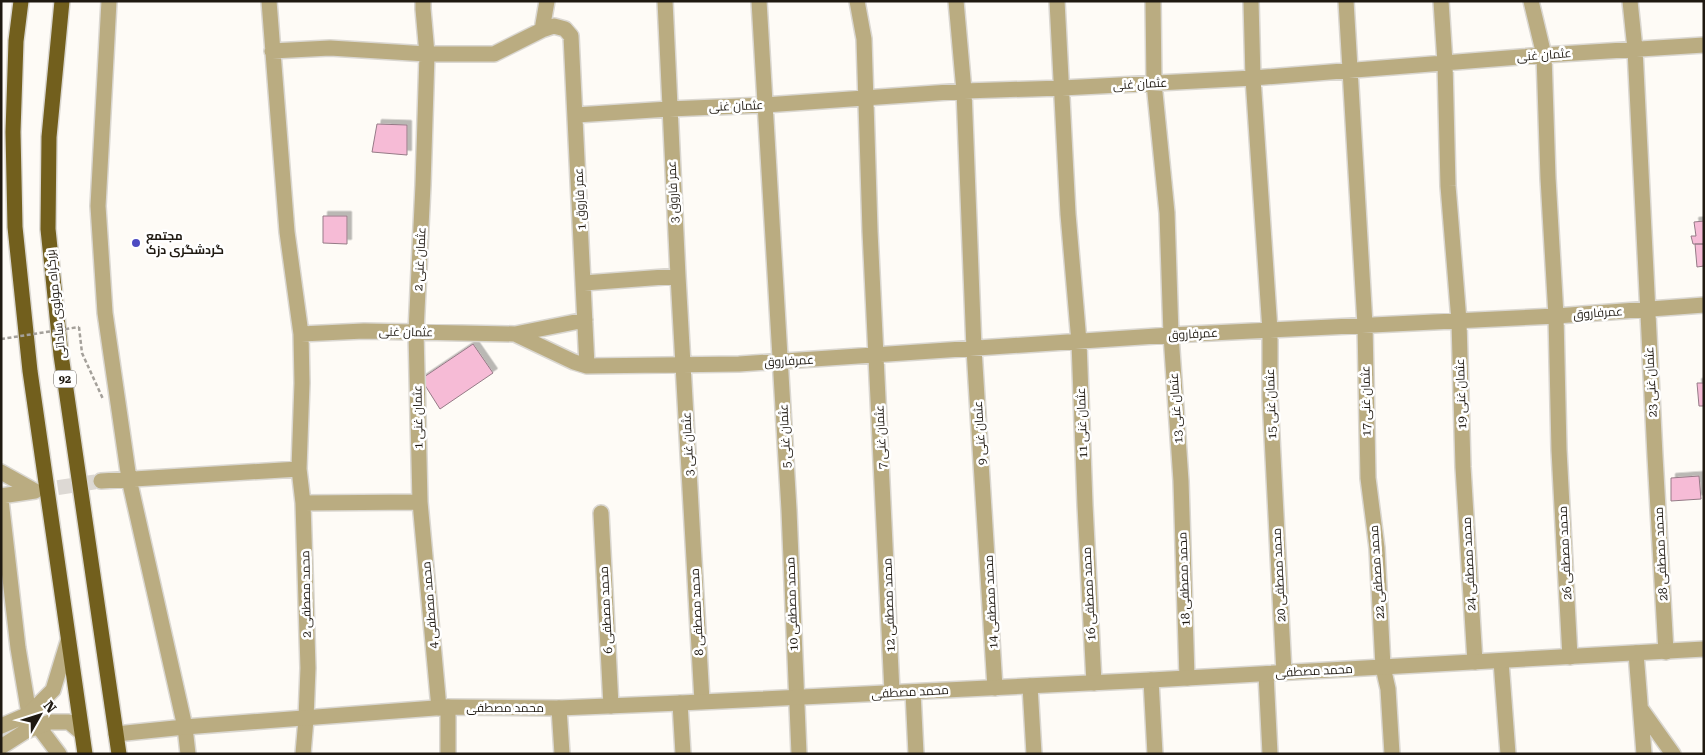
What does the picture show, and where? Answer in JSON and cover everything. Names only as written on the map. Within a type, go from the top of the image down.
[{"type":"highway","points":[[21,1],[16,42],[13,132],[15,227],[30,371],[85,754]]},
{"type":"highway","name":"بزرگراه مولوی ساداتی","points":[[62,1],[49,137],[48,229],[62,362],[118,754]]},
{"type":"street","points":[[109,1],[98,206],[105,313],[129,479],[185,727],[188,754]]},
{"type":"street","name":"محمد مصطفی 2","points":[[269,1],[287,232],[301,334],[302,383],[299,469],[304,503],[308,668],[303,754]]},
{"type":"street","name":"عثمان غنی 2","points":[[416,332],[427,54],[423,1]]},
{"type":"street","points":[[272,50],[330,48],[427,54],[494,54],[542,30],[547,1]]},
{"type":"street","name":"عمر فاروق 3","points":[[665,1],[683,366]]},
{"type":"street","name":"عثمان غنی 5","points":[[759,1],[789,510]]},
{"type":"street","name":"عثمان غنی 7","points":[[857,1],[864,38],[870,231],[885,518]]},
{"type":"street","name":"عثمان غنی 9","points":[[956,1],[964,91],[974,349],[986,516]]},
{"type":"street","name":"عثمان غنی 11","points":[[1057,1],[1068,214],[1079,342],[1085,505]]},
{"type":"street","name":"عثمان غنی 13","points":[[1153,1],[1154,83],[1167,212],[1171,335],[1181,481]]},
{"type":"street","name":"عثمان غنی 15","points":[[1251,1],[1253,78],[1270,331],[1270,397],[1274,478]]},
{"type":"street","name":"عثمان غنی 17","points":[[1346,1],[1364,325],[1368,478]]},
{"type":"street","name":"عثمان غنی 19","points":[[1441,1],[1445,63],[1448,186],[1459,321],[1463,467]]},
{"type":"street","name":"محمد مصطفی 26","points":[[1531,1],[1544,55],[1548,178],[1556,316],[1559,450],[1570,657]]},
{"type":"street","name":"عثمان غنی 23","points":[[1630,1],[1635,49],[1642,176],[1655,456]]},
{"type":"street","name":"عمر فاروق 1","points":[[542,30],[554,26],[565,28],[571,36],[587,366]]},
{"type":"street","name":"عثمان غنی","points":[[576,115],[669,108],[765,105],[964,91],[1253,78],[1544,55],[1704,46]]},
{"type":"street","points":[[584,283],[678,276]]},
{"type":"street","name":"عمرفاروق","points":[[683,366],[877,356],[1171,335],[1556,316],[1704,305]]},
{"type":"street","points":[[515,334],[585,320]]},
{"type":"street","name":"عثمان غنی","points":[[301,334],[364,331],[515,334],[574,362],[587,366],[683,366]]},
{"type":"street","name":"عثمان غنی 1","points":[[416,332],[420,502]]},
{"type":"street","name":"عثمان غنی 3","points":[[683,366],[693,524]]},
{"type":"street","name":"محمد مصطفی 28","points":[[1655,456],[1666,652]]},
{"type":"street","name":"محمد مصطفی 24","points":[[1463,467],[1475,662]]},
{"type":"street","points":[[101,481],[299,469]]},
{"type":"street","points":[[1,472],[35,491],[1,496]]},
{"type":"street","name":"محمد مصطفی 20","points":[[1274,478],[1284,673]]},
{"type":"street","name":"محمد مصطفی 22","points":[[1368,478],[1377,548],[1383,667],[1388,690],[1392,754]]},
{"type":"street","name":"محمد مصطفی 18","points":[[1181,481],[1187,678]]},
{"type":"street","points":[[1,500],[18,648],[34,720],[59,754]]},
{"type":"street","points":[[304,503],[420,502]]},
{"type":"street","name":"محمد مصطفی 4","points":[[420,502],[448,754]]},
{"type":"street","name":"محمد مصطفی 16","points":[[1085,505],[1094,683]]},
{"type":"street","name":"محمد مصطفی 10","points":[[789,510],[799,754]]},
{"type":"street","name":"محمد مصطفی 6","points":[[601,513],[611,706]]},
{"type":"street","name":"محمد مصطفی 14","points":[[986,516],[996,688]]},
{"type":"street","name":"محمد مصطفی 12","points":[[885,518],[892,692]]},
{"type":"street","name":"محمد مصطفی 8","points":[[693,524],[702,702]]},
{"type":"street","points":[[1,747],[26,731],[53,690],[68,641]]},
{"type":"street","name":"محمد مصطفی","points":[[116,734],[185,727],[444,708],[559,708],[702,702],[1704,650]]},
{"type":"street","points":[[1636,653],[1644,754]]},
{"type":"street","points":[[1501,661],[1508,754]]},
{"type":"street","points":[[1266,674],[1270,754]]},
{"type":"street","points":[[1151,680],[1155,754]]},
{"type":"street","points":[[1030,686],[1034,754]]},
{"type":"street","points":[[913,692],[916,754]]},
{"type":"street","points":[[680,702],[683,754]]},
{"type":"street","points":[[559,708],[562,754]]},
{"type":"street","points":[[1641,709],[1673,754]]},
{"type":"street","points":[[1,726],[34,720],[69,722],[82,733]]},
{"type":"path","points":[[1,339],[79,327],[82,353],[105,404]]},
{"type":"building","points":[[377,124],[407,125],[407,155],[372,152]]},
{"type":"building","points":[[323,216],[347,216],[347,244],[323,243]]},
{"type":"building","points":[[1704,221],[1704,244],[1693,244],[1691,236],[1696,236],[1694,222]]},
{"type":"building","points":[[1695,244],[1704,244],[1704,266],[1697,267]]},
{"type":"building","points":[[473,344],[493,373],[440,409],[421,379]]},
{"type":"building","points":[[1697,383],[1704,383],[1704,406],[1699,406]]},
{"type":"building","points":[[1699,476],[1701,499],[1671,501],[1671,478]]},
{"type":"tunnel","points":[[35,491],[101,481]]},
{"type":"place","name":"مجتمع گردشگری دزک","points":[[136,243]]}]
